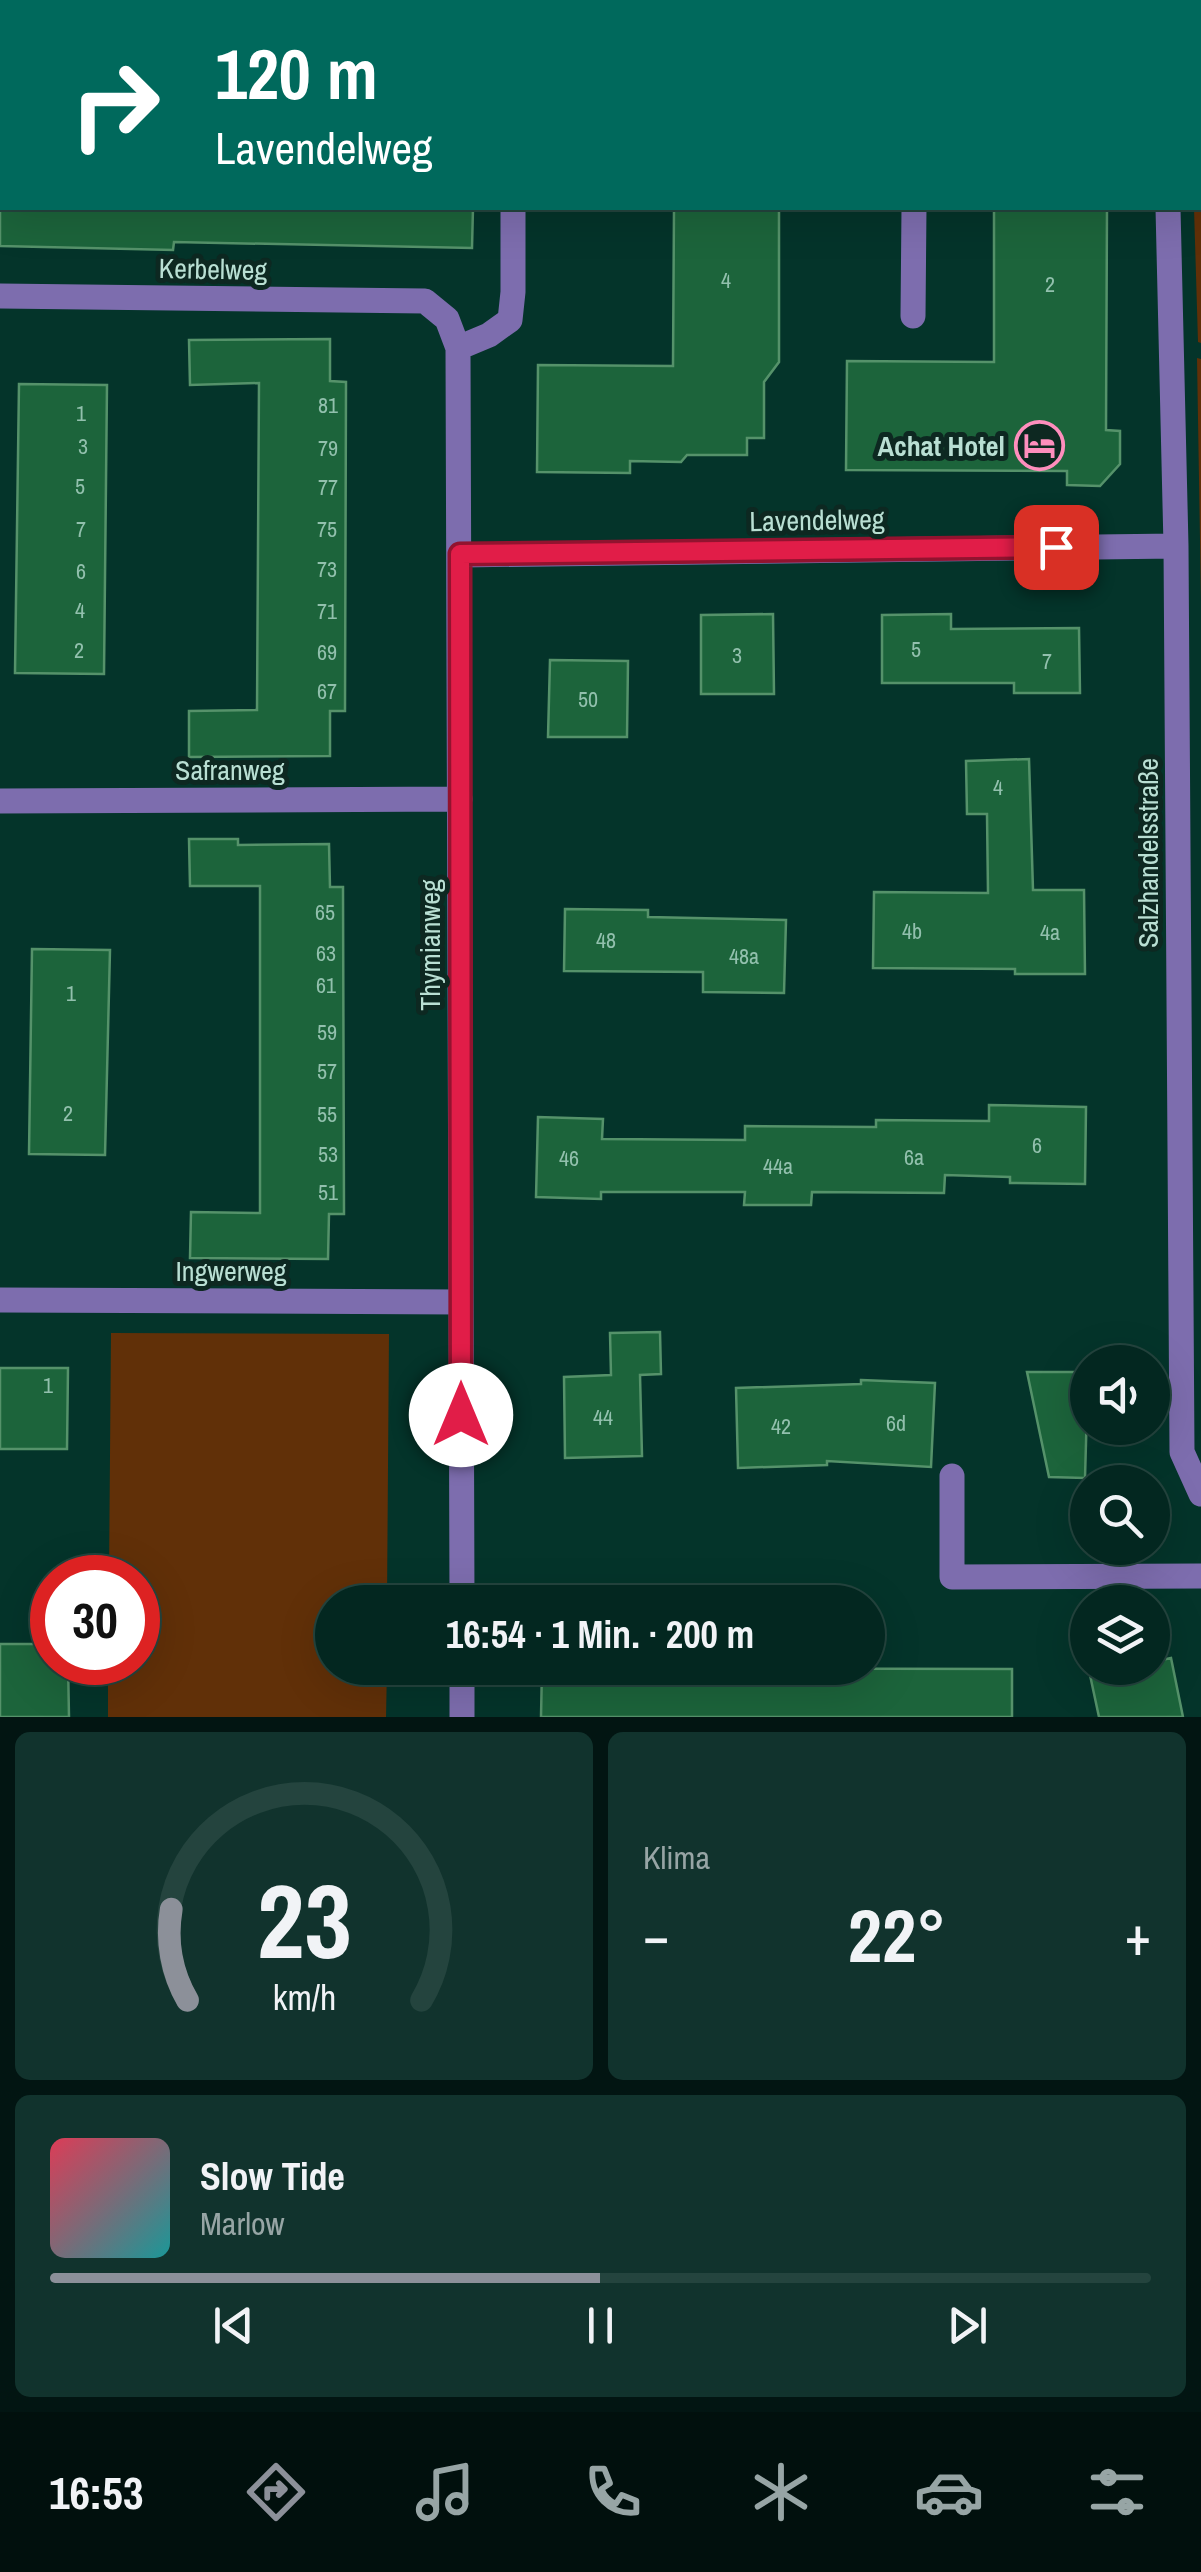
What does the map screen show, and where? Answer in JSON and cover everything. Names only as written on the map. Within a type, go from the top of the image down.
[{"type":"street","points":[[458,348],[489,335],[510,320],[513,210]]},
{"type":"street","points":[[913,316],[914,210]]},
{"type":"street","name":"Salzhandelsstraße","points":[[1168,210],[1176,546],[1182,1452],[1201,1494]]},
{"type":"street","name":"Kerbelweg","points":[[0,296],[424,300],[447,319],[458,348]]},
{"type":"street","name":"Thymianweg","points":[[458,348],[462,1585]]},
{"type":"street","name":"Lavendelweg","points":[[460,554],[1176,546]]},
{"type":"street","name":"Safranweg","points":[[0,801],[460,799]]},
{"type":"street","name":"Ingwerweg","points":[[0,1300],[461,1302]]},
{"type":"street","points":[[952,1476],[952,1577],[1201,1576]]},
{"type":"street","points":[[462,1685],[462,1717]]},
{"type":"shaded area","points":[[1194,210],[1201,210],[1201,343]]},
{"type":"shaded area","points":[[1197,358],[1201,359],[1201,601]]},
{"type":"shaded area","points":[[111,1333],[389,1334],[387,1585],[315,1585],[315,1685],[387,1685],[386,1717],[108,1717],[108,1685],[160,1685],[160,1555],[109,1555]]},
{"type":"building","points":[[0,210],[473,210],[472,248],[174,242],[173,250],[0,246]]},
{"type":"building","points":[[674,210],[779,210],[779,362],[764,382],[764,438],[747,438],[747,455],[687,455],[681,462],[630,461],[630,473],[537,472],[538,365],[673,366]]},
{"type":"building","points":[[994,210],[1107,210],[1106,430],[1120,431],[1120,464],[1100,486],[1067,485],[1067,471],[846,470],[847,361],[994,362]]},
{"type":"building","points":[[330,339],[330,381],[346,382],[345,711],[330,711],[330,756],[189,757],[189,711],[257,710],[259,383],[190,385],[189,340]]},
{"type":"building","points":[[19,384],[107,385],[104,674],[15,673]]},
{"type":"building","points":[[773,614],[774,694],[701,694],[701,615]]},
{"type":"building","points":[[951,614],[951,629],[1079,628],[1080,693],[1014,693],[1014,683],[882,683],[882,615]]},
{"type":"building","points":[[550,660],[628,661],[627,737],[548,737]]},
{"type":"building","points":[[1029,759],[1033,890],[1084,890],[1085,974],[1015,974],[1015,969],[873,968],[874,892],[988,893],[987,814],[967,814],[966,761]]},
{"type":"building","points":[[189,839],[238,839],[238,845],[329,844],[330,887],[343,887],[344,1214],[329,1214],[328,1259],[190,1258],[191,1212],[260,1213],[260,886],[190,886]]},
{"type":"building","points":[[565,909],[648,910],[648,917],[786,920],[784,993],[703,992],[703,972],[564,971]]},
{"type":"building","points":[[32,949],[110,950],[105,1155],[29,1154]]},
{"type":"building","points":[[989,1105],[1086,1107],[1085,1184],[1010,1183],[1010,1177],[945,1175],[944,1193],[812,1192],[811,1205],[744,1205],[745,1192],[601,1192],[601,1199],[536,1197],[538,1117],[603,1119],[602,1139],[745,1140],[745,1126],[876,1127],[876,1120],[989,1121]]},
{"type":"building","points":[[660,1332],[661,1374],[640,1375],[642,1456],[565,1458],[564,1377],[611,1375],[610,1333]]},
{"type":"building","points":[[0,1368],[68,1368],[67,1449],[0,1449]]},
{"type":"building","points":[[1027,1372],[1070,1372],[1070,1445],[1086,1445],[1085,1465],[1070,1465],[1070,1478],[1049,1477]]},
{"type":"building","points":[[861,1380],[935,1383],[931,1467],[827,1461],[827,1465],[738,1468],[736,1388],[861,1384]]},
{"type":"building","points":[[0,1644],[30,1644],[30,1685],[68,1685],[69,1717],[0,1717]]},
{"type":"building","points":[[1170,1658],[1183,1717],[1099,1717],[1092,1685],[1170,1685]]},
{"type":"building","points":[[885,1669],[1012,1669],[1012,1717],[541,1717],[542,1685],[885,1685]]},
{"type":"place","name":"Achat Hotel","points":[[1040,446]]},
{"type":"route","points":[[461,1415],[460,554],[1056,547]]}]
